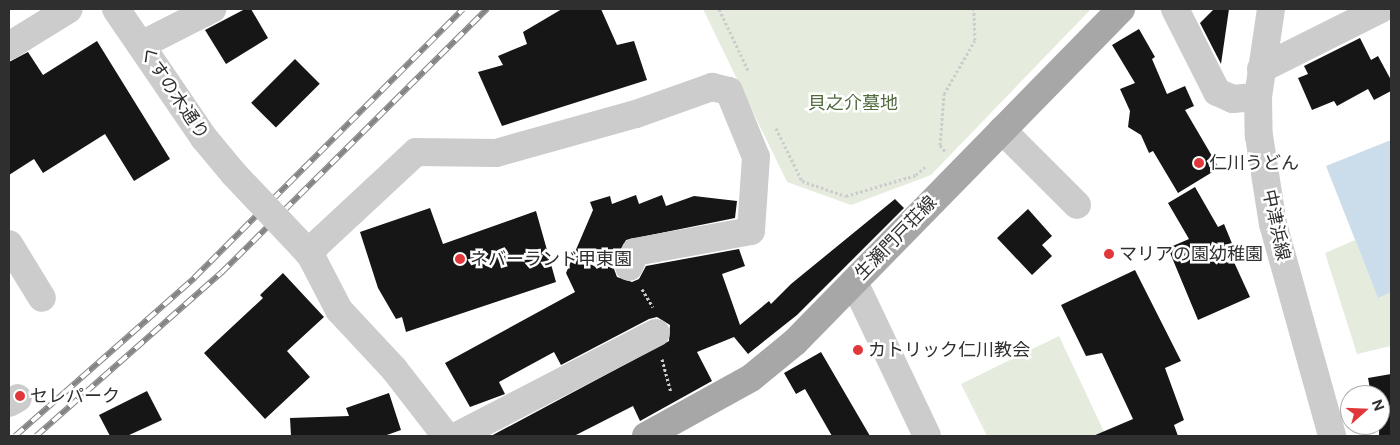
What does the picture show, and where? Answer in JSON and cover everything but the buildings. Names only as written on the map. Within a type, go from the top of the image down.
[{"type":"main road","name":"生瀬門戸荘線","points":[[646,436],[751,378],[795,342],[1121,9]]},
{"type":"street","points":[[9,46],[68,9]]},
{"type":"street","name":"くすの木通り","points":[[116,9],[204,138],[234,174],[306,251],[339,310],[394,369],[446,436]]},
{"type":"street","points":[[141,44],[212,9]]},
{"type":"street","points":[[1175,9],[1217,92],[1233,98],[1258,97]]},
{"type":"street","name":"中津浜線","points":[[1271,9],[1258,97],[1259,136],[1273,224],[1332,436]]},
{"type":"street","points":[[1261,69],[1381,9]]},
{"type":"street","points":[[306,251],[315,246],[416,152],[496,153],[636,114],[712,87],[729,92],[756,157],[751,230],[635,252],[629,267]]},
{"type":"street","points":[[1002,130],[1077,205]]},
{"type":"street","points":[[9,244],[42,298]]},
{"type":"street","points":[[854,282],[928,436]]},
{"type":"street","points":[[457,436],[656,332]]},
{"type":"path","points":[[719,9],[752,78]]},
{"type":"path","points":[[964,169],[940,145],[944,94],[975,40],[974,9]]},
{"type":"path","points":[[773,121],[802,181],[846,196],[916,175],[930,162]]},
{"type":"path","points":[[937,156],[944,150]]},
{"type":"green space","name":"貝之介墓地","points":[[703,9],[1091,9],[931,175],[851,205],[787,182]]},
{"type":"green space","points":[[1355,240],[1378,297],[1391,292],[1391,346],[1357,354],[1325,253]]},
{"type":"green space","points":[[1059,336],[1106,436],[987,436],[961,384]]},
{"type":"water","points":[[1391,140],[1391,292],[1378,298],[1326,166]]},
{"type":"railway","points":[[15,436],[194,278],[463,9]]},
{"type":"railway","points":[[36,436],[221,273],[487,9]]},
{"type":"place","name":"仁川うどん","points":[[1199,163]]},
{"type":"place","name":"マリアの園幼稚園","points":[[1109,254]]},
{"type":"place","name":"ネバーランド甲東園","points":[[460,259]]},
{"type":"place","name":"カトリック仁川教会","points":[[858,350]]},
{"type":"place","name":"セレパーク","points":[[20,396]]}]
